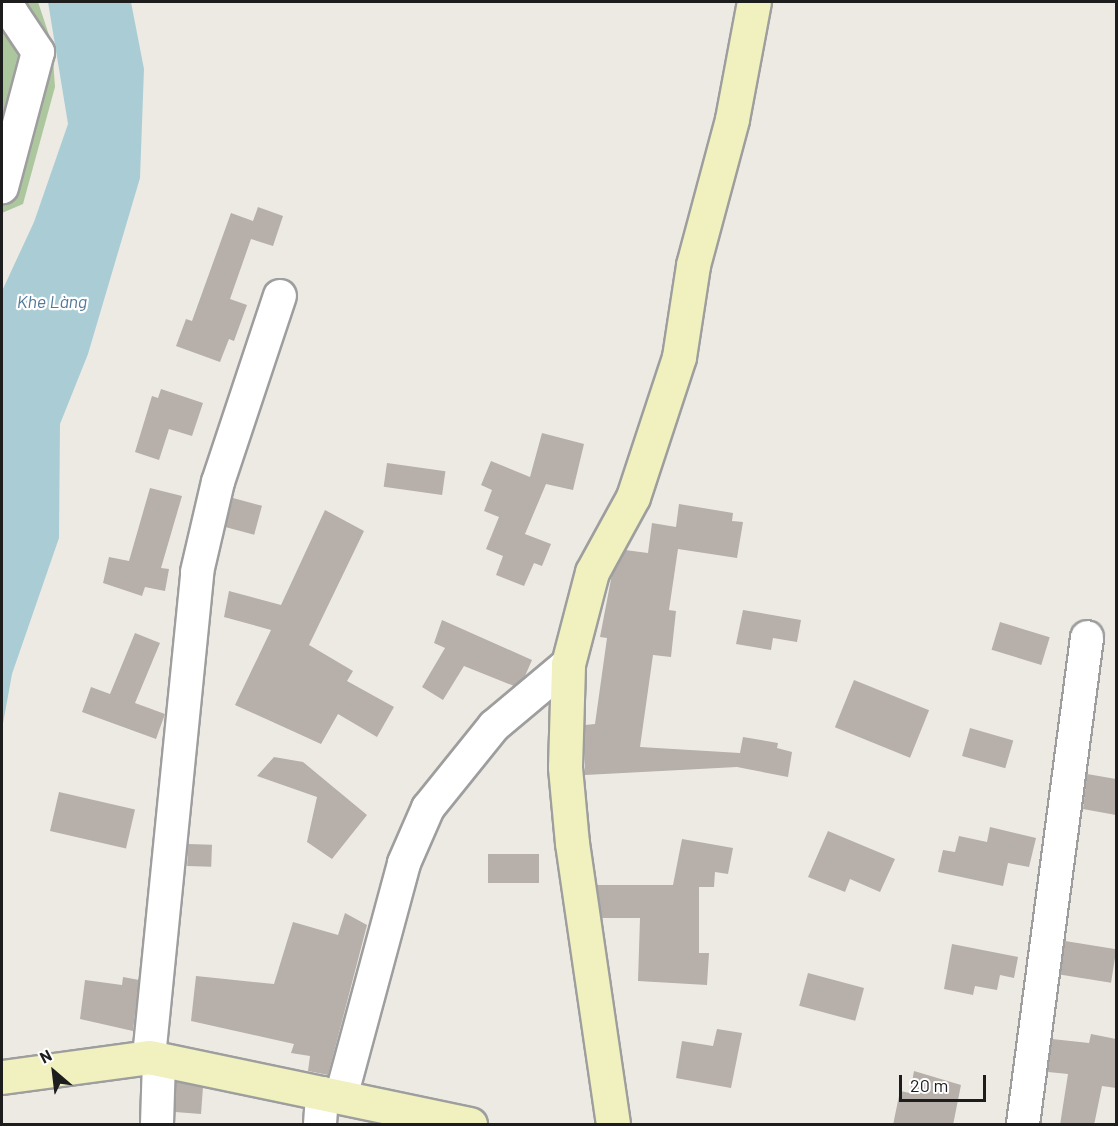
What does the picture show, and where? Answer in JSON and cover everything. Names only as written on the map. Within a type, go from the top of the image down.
[{"type":"street","points":[[613,1125],[572,843],[565,767],[568,664],[592,572],[633,497],[679,357],[693,265],[732,119],[754,2]]},
{"type":"street","points":[[2,9],[12,13],[38,52],[2,187]]},
{"type":"street","points":[[157,1125],[154,1058],[197,572],[218,482],[280,296]]},
{"type":"street","points":[[1023,1125],[1087,637]]},
{"type":"street","points":[[327,1105],[404,863],[428,807],[494,726],[568,664]]},
{"type":"street","points":[[2,1077],[154,1058],[327,1105],[470,1125]]},
{"type":"green space","points":[[2,2],[38,2],[52,44],[55,87],[23,204],[2,213]]},
{"type":"water","name":"Khe Làng","points":[[48,2],[131,2],[144,69],[140,178],[88,354],[60,424],[59,538],[12,674],[2,729],[2,291],[34,222],[68,124]]},
{"type":"building","points":[[258,207],[283,216],[273,246],[251,239],[230,299],[247,305],[234,341],[229,339],[220,362],[176,346],[186,319],[192,321],[231,213],[253,221]]},
{"type":"building","points":[[161,389],[203,403],[192,436],[169,429],[159,460],[135,452],[152,396],[158,398]]},
{"type":"building","points":[[542,433],[584,444],[573,490],[546,484],[525,534],[551,544],[542,566],[534,563],[524,586],[496,575],[503,556],[486,549],[499,517],[484,511],[492,490],[481,485],[491,461],[530,477]]},
{"type":"building","points":[[387,463],[445,471],[442,495],[384,487]]},
{"type":"building","points":[[150,488],[182,496],[161,568],[169,569],[165,591],[145,587],[142,596],[103,583],[109,557],[129,561]]},
{"type":"building","points":[[233,498],[262,506],[254,535],[225,527]]},
{"type":"building","points":[[679,504],[733,513],[732,521],[743,522],[737,558],[678,549],[669,610],[676,611],[671,657],[653,655],[640,747],[740,753],[743,737],[778,743],[777,748],[792,752],[788,777],[737,767],[585,775],[585,725],[595,724],[607,638],[600,637],[612,574],[625,550],[648,553],[652,523],[676,527]]},
{"type":"building","points":[[325,510],[364,531],[309,645],[353,671],[347,681],[394,707],[377,737],[338,714],[321,744],[235,705],[271,630],[224,617],[229,591],[281,605]]},
{"type":"building","points":[[743,610],[801,620],[797,642],[773,638],[771,650],[736,644]]},
{"type":"building","points":[[442,620],[532,660],[525,676],[514,686],[464,666],[443,700],[422,687],[445,648],[434,643]]},
{"type":"building","points":[[1000,622],[1050,637],[1041,665],[992,650]]},
{"type":"building","points":[[135,633],[160,643],[135,703],[165,714],[156,739],[82,712],[91,687],[110,694]]},
{"type":"building","points":[[854,680],[929,710],[910,758],[835,727]]},
{"type":"building","points":[[970,728],[1013,740],[1005,768],[962,756]]},
{"type":"building","points":[[274,757],[303,762],[367,815],[332,859],[307,842],[317,797],[257,776]]},
{"type":"building","points":[[1087,774],[1116,779],[1116,815],[1083,809]]},
{"type":"building","points":[[59,792],[135,810],[126,849],[50,831]]},
{"type":"building","points":[[990,827],[1036,838],[1029,867],[1008,863],[1003,886],[938,872],[943,850],[955,852],[959,836],[987,842]]},
{"type":"building","points":[[828,831],[895,859],[880,892],[850,879],[845,892],[808,877]]},
{"type":"building","points":[[682,839],[733,848],[728,874],[715,872],[714,887],[699,887],[699,953],[709,953],[707,985],[638,981],[640,918],[602,918],[597,885],[673,885]]},
{"type":"building","points":[[188,844],[212,845],[211,867],[187,866]]},
{"type":"building","points":[[488,854],[539,854],[539,883],[488,883]]},
{"type":"building","points":[[345,913],[367,925],[328,1075],[308,1071],[310,1056],[291,1053],[294,1044],[191,1021],[196,976],[274,984],[293,922],[338,935]]},
{"type":"building","points":[[1065,941],[1116,949],[1111,983],[1060,975]]},
{"type":"building","points":[[952,944],[1018,957],[1014,978],[1000,975],[997,990],[975,986],[973,995],[944,989]]},
{"type":"building","points":[[808,973],[864,988],[855,1021],[799,1006]]},
{"type":"building","points":[[123,977],[139,980],[133,1031],[80,1019],[85,980],[122,985]]},
{"type":"building","points":[[717,1029],[742,1033],[731,1088],[676,1078],[682,1041],[713,1046]]},
{"type":"building","points":[[1091,1034],[1116,1039],[1116,1088],[1102,1086],[1094,1125],[1060,1125],[1068,1074],[1048,1072],[1052,1039],[1089,1043]]},
{"type":"building","points":[[914,1071],[961,1085],[953,1125],[893,1125],[900,1091],[910,1093]]},
{"type":"building","points":[[176,1082],[203,1087],[201,1114],[175,1112]]}]
